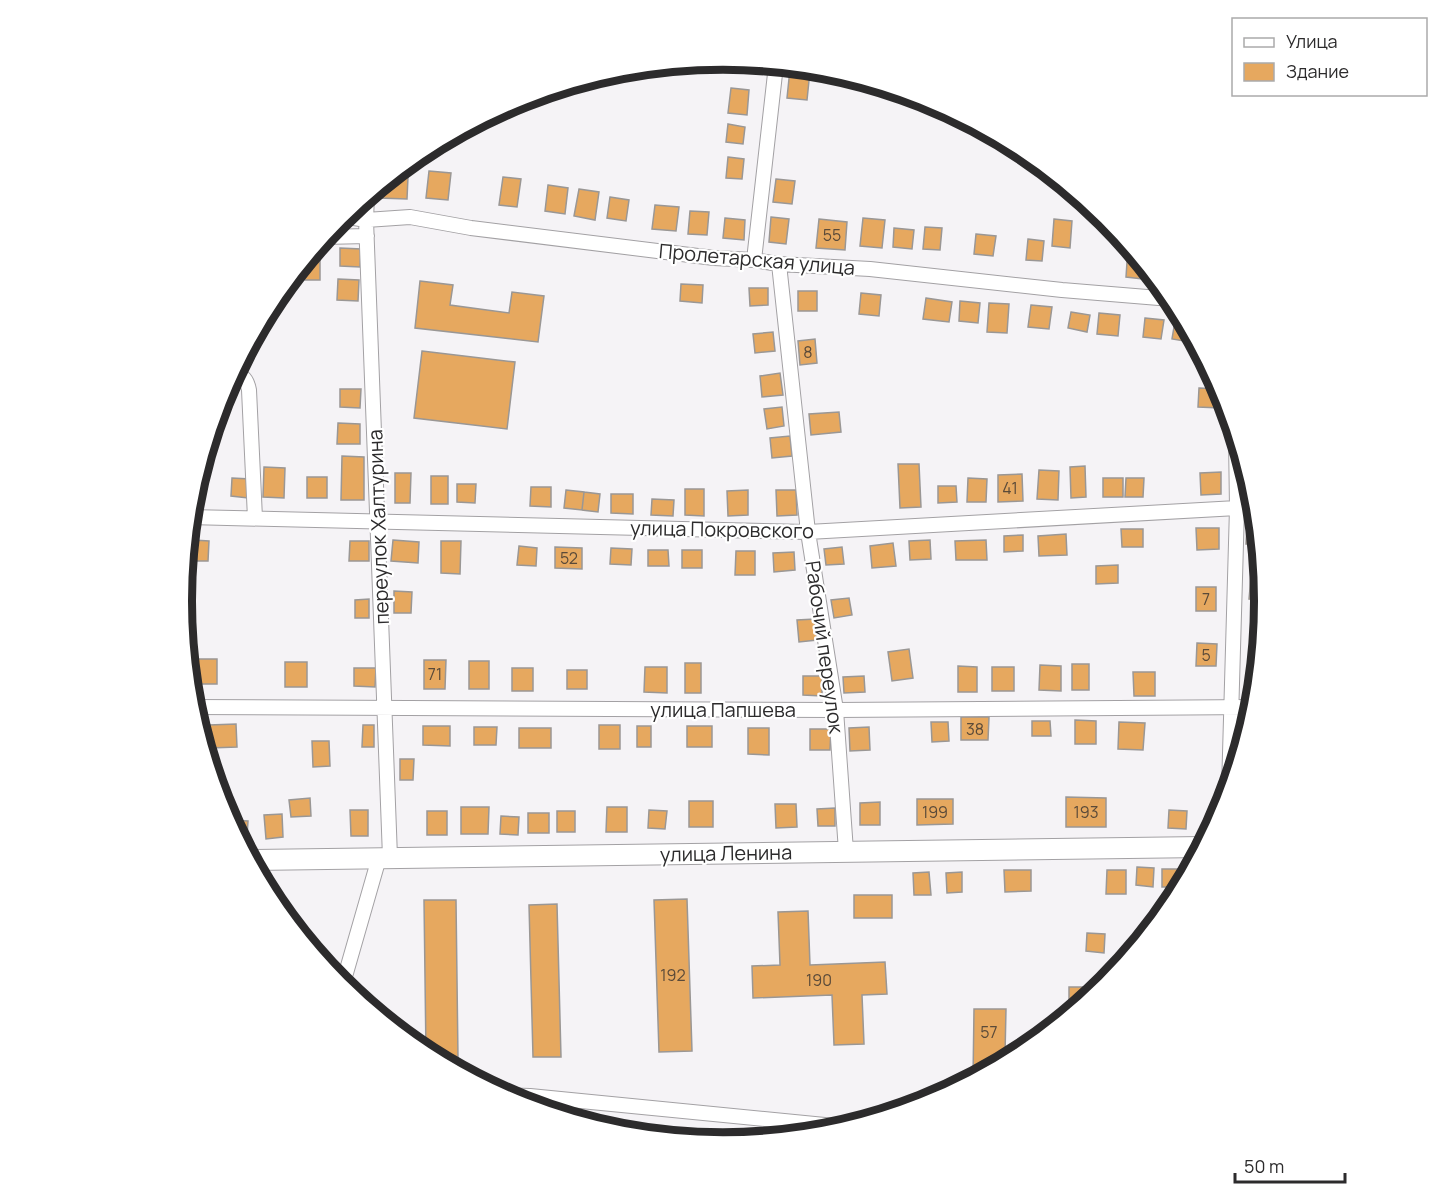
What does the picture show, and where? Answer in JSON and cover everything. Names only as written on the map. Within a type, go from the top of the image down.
[{"type":"main road","name":"улица Ленина","points":[[259,860],[1193,847]]},
{"type":"street","points":[[754,260],[775,74]]},
{"type":"street","name":"переулок Халтурина","points":[[345,975],[384,858],[384,708],[367,207]]},
{"type":"street","name":"Пролетарская улица","points":[[355,218],[366,220],[410,217],[471,228],[620,247],[779,264],[870,268],[1062,290],[1158,298]]},
{"type":"street","points":[[337,237],[367,236]]},
{"type":"street","name":"Рабочий переулок","points":[[779,264],[808,531],[836,710],[846,851]]},
{"type":"street","points":[[242,375],[247,381],[249,390],[255,518]]},
{"type":"street","points":[[1230,755],[1236,470]]},
{"type":"street","name":"улица Покровского","points":[[199,517],[808,531],[1245,508]]},
{"type":"street","name":"улица Папшева","points":[[202,707],[836,710],[1243,706]]},
{"type":"street","points":[[530,1096],[815,1124]]},
{"type":"building","points":[[789,75],[809,78],[807,100],[787,98]]},
{"type":"building","points":[[731,88],[749,90],[747,115],[728,113]]},
{"type":"building","points":[[728,124],[745,127],[743,144],[726,142]]},
{"type":"building","points":[[728,157],[744,159],[742,179],[726,178]]},
{"type":"building","points":[[429,171],[451,173],[448,200],[426,198]]},
{"type":"building","points":[[408,177],[407,199],[379,198],[399,180]]},
{"type":"building","points":[[503,177],[521,179],[517,207],[499,205]]},
{"type":"building","points":[[776,179],[795,181],[792,204],[773,202]]},
{"type":"building","points":[[548,185],[568,188],[565,214],[545,211]]},
{"type":"building","points":[[579,189],[599,192],[595,220],[574,216]]},
{"type":"building","points":[[610,197],[629,200],[626,221],[607,218]]},
{"type":"building","points":[[655,205],[679,207],[676,231],[652,229]]},
{"type":"building","points":[[690,211],[709,212],[707,235],[688,234]]},
{"type":"building","points":[[771,217],[789,219],[786,244],[769,242]]},
{"type":"building","points":[[725,218],[745,220],[744,240],[723,238]]},
{"type":"building","points":[[863,218],[885,220],[882,248],[860,246]]},
{"type":"building","points":[[819,219],[847,222],[845,250],[816,248]]},
{"type":"building","points":[[1054,219],[1072,221],[1070,248],[1052,246]]},
{"type":"building","points":[[925,227],[942,228],[940,250],[923,249]]},
{"type":"building","points":[[894,228],[914,230],[912,249],[893,247]]},
{"type":"building","points":[[976,234],[996,236],[993,256],[974,254]]},
{"type":"building","points":[[1028,239],[1044,241],[1042,261],[1026,260]]},
{"type":"building","points":[[340,248],[361,249],[360,267],[340,266]]},
{"type":"building","points":[[320,255],[320,280],[305,280],[305,274]]},
{"type":"building","points":[[1127,258],[1145,279],[1126,277]]},
{"type":"building","points":[[338,279],[359,280],[358,301],[337,300]]},
{"type":"building","points":[[420,281],[453,285],[450,305],[509,313],[512,292],[544,296],[538,342],[415,328]]},
{"type":"building","points":[[681,284],[703,285],[702,303],[680,301]]},
{"type":"building","points":[[749,288],[768,288],[768,305],[750,306]]},
{"type":"building","points":[[798,291],[817,291],[817,311],[798,311]]},
{"type":"building","points":[[861,293],[881,295],[879,316],[859,314]]},
{"type":"building","points":[[926,298],[952,302],[949,322],[923,319]]},
{"type":"building","points":[[960,301],[980,303],[978,323],[959,321]]},
{"type":"building","points":[[989,303],[1009,304],[1007,333],[987,332]]},
{"type":"building","points":[[1031,305],[1052,307],[1049,329],[1028,327]]},
{"type":"building","points":[[1071,312],[1090,315],[1087,332],[1068,328]]},
{"type":"building","points":[[1099,313],[1120,315],[1118,336],[1097,334]]},
{"type":"building","points":[[1145,318],[1164,320],[1161,339],[1143,337]]},
{"type":"building","points":[[1175,324],[1185,341],[1172,339]]},
{"type":"building","points":[[773,332],[775,351],[755,353],[753,334]]},
{"type":"building","points":[[815,339],[817,363],[800,365],[798,341]]},
{"type":"building","points":[[422,351],[515,362],[507,429],[414,418]]},
{"type":"building","points":[[780,373],[783,395],[762,397],[760,376]]},
{"type":"building","points":[[1199,388],[1209,388],[1217,408],[1198,407]]},
{"type":"building","points":[[340,389],[361,389],[360,408],[340,407]]},
{"type":"building","points":[[782,407],[784,426],[767,429],[764,409]]},
{"type":"building","points":[[839,412],[841,432],[811,435],[809,414]]},
{"type":"building","points":[[338,423],[360,424],[360,444],[337,444]]},
{"type":"building","points":[[790,436],[792,456],[772,458],[770,438]]},
{"type":"building","points":[[342,456],[364,457],[364,500],[341,500]]},
{"type":"building","points":[[898,464],[919,464],[921,507],[900,508]]},
{"type":"building","points":[[1085,466],[1086,497],[1071,498],[1070,467]]},
{"type":"building","points":[[264,467],[285,468],[284,498],[263,497]]},
{"type":"building","points":[[1039,470],[1059,471],[1058,500],[1037,499]]},
{"type":"building","points":[[1221,472],[1221,494],[1201,495],[1200,473]]},
{"type":"building","points":[[395,473],[411,473],[410,503],[395,503]]},
{"type":"building","points":[[1022,474],[1023,501],[998,502],[998,475]]},
{"type":"building","points":[[431,476],[448,476],[448,504],[431,504]]},
{"type":"building","points":[[307,477],[327,477],[327,498],[307,498]]},
{"type":"building","points":[[232,478],[250,479],[248,498],[231,496]]},
{"type":"building","points":[[968,478],[987,479],[986,502],[967,502]]},
{"type":"building","points":[[1103,478],[1123,478],[1123,497],[1103,497]]},
{"type":"building","points":[[1126,478],[1144,478],[1143,497],[1125,497]]},
{"type":"building","points":[[457,484],[476,484],[475,503],[457,502]]},
{"type":"building","points":[[938,486],[956,486],[957,502],[938,503]]},
{"type":"building","points":[[531,487],[551,487],[551,507],[530,506]]},
{"type":"building","points":[[685,489],[704,489],[704,516],[685,515]]},
{"type":"building","points":[[566,490],[584,492],[582,510],[564,508]]},
{"type":"building","points":[[748,490],[748,515],[728,516],[727,491]]},
{"type":"building","points":[[776,490],[796,490],[797,515],[777,516]]},
{"type":"building","points":[[584,492],[600,494],[598,512],[582,510]]},
{"type":"building","points":[[611,494],[633,494],[633,514],[611,513]]},
{"type":"building","points":[[652,499],[674,500],[673,516],[651,515]]},
{"type":"building","points":[[1247,526],[1248,526],[1250,544],[1246,544]]},
{"type":"building","points":[[1196,528],[1219,528],[1219,549],[1197,550]]},
{"type":"building","points":[[1121,529],[1143,529],[1143,547],[1122,547]]},
{"type":"building","points":[[1066,534],[1067,555],[1039,556],[1038,536]]},
{"type":"building","points":[[1023,535],[1023,551],[1004,552],[1004,536]]},
{"type":"building","points":[[195,540],[209,541],[208,561],[194,561]]},
{"type":"building","points":[[393,540],[419,542],[418,563],[391,561]]},
{"type":"building","points":[[930,540],[931,559],[910,560],[909,541]]},
{"type":"building","points":[[986,540],[987,560],[956,560],[955,541]]},
{"type":"building","points":[[350,541],[369,541],[369,561],[349,561]]},
{"type":"building","points":[[441,541],[461,541],[460,574],[441,573]]},
{"type":"building","points":[[893,543],[896,566],[872,568],[870,546]]},
{"type":"building","points":[[519,546],[537,548],[536,566],[517,565]]},
{"type":"building","points":[[555,547],[582,548],[582,569],[555,568]]},
{"type":"building","points":[[842,547],[844,564],[826,565],[824,549]]},
{"type":"building","points":[[611,548],[632,549],[631,565],[610,564]]},
{"type":"building","points":[[648,550],[668,550],[669,566],[648,566]]},
{"type":"building","points":[[682,550],[702,550],[702,568],[682,568]]},
{"type":"building","points":[[736,551],[755,551],[755,575],[735,575]]},
{"type":"building","points":[[794,552],[795,570],[774,572],[773,553]]},
{"type":"building","points":[[1118,565],[1118,583],[1096,584],[1096,566]]},
{"type":"building","points":[[1251,578],[1253,578],[1254,599],[1249,599]]},
{"type":"building","points":[[1196,587],[1216,587],[1216,611],[1196,611]]},
{"type":"building","points":[[394,591],[412,592],[411,613],[394,613]]},
{"type":"building","points":[[849,598],[852,615],[834,618],[831,600]]},
{"type":"building","points":[[369,599],[369,618],[355,618],[355,600]]},
{"type":"building","points":[[815,619],[817,640],[799,642],[797,620]]},
{"type":"building","points":[[1197,643],[1217,644],[1216,666],[1196,666]]},
{"type":"building","points":[[909,649],[913,678],[892,681],[888,652]]},
{"type":"building","points":[[197,659],[217,659],[217,684],[198,684]]},
{"type":"building","points":[[424,660],[446,660],[445,689],[424,689]]},
{"type":"building","points":[[469,661],[489,661],[489,689],[469,689]]},
{"type":"building","points":[[285,662],[307,662],[307,687],[285,687]]},
{"type":"building","points":[[685,663],[701,663],[701,693],[685,693]]},
{"type":"building","points":[[1072,664],[1089,664],[1089,690],[1072,690]]},
{"type":"building","points":[[1040,665],[1061,666],[1061,691],[1039,690]]},
{"type":"building","points":[[958,666],[977,667],[977,692],[958,692]]},
{"type":"building","points":[[645,667],[667,667],[667,693],[644,692]]},
{"type":"building","points":[[992,667],[1014,667],[1014,691],[992,691]]},
{"type":"building","points":[[354,668],[376,668],[375,687],[354,686]]},
{"type":"building","points":[[512,668],[533,668],[533,691],[512,691]]},
{"type":"building","points":[[567,670],[587,670],[587,689],[567,689]]},
{"type":"building","points":[[1133,672],[1155,672],[1155,696],[1134,696]]},
{"type":"building","points":[[803,676],[822,676],[822,696],[803,695]]},
{"type":"building","points":[[864,676],[865,692],[844,693],[843,677]]},
{"type":"building","points":[[961,717],[989,717],[988,740],[961,740]]},
{"type":"building","points":[[1075,720],[1096,721],[1096,744],[1075,744]]},
{"type":"building","points":[[1032,721],[1050,721],[1051,736],[1032,736]]},
{"type":"building","points":[[931,722],[948,722],[949,741],[932,742]]},
{"type":"building","points":[[1119,722],[1145,723],[1143,750],[1118,749]]},
{"type":"building","points":[[236,724],[237,747],[213,748],[209,725]]},
{"type":"building","points":[[363,725],[374,725],[374,747],[362,747]]},
{"type":"building","points":[[599,725],[620,725],[620,749],[599,749]]},
{"type":"building","points":[[423,726],[450,726],[450,746],[423,745]]},
{"type":"building","points":[[637,726],[651,726],[651,747],[637,747]]},
{"type":"building","points":[[687,726],[712,726],[712,747],[687,747]]},
{"type":"building","points":[[474,727],[497,727],[496,745],[474,745]]},
{"type":"building","points":[[869,727],[870,750],[850,751],[849,728]]},
{"type":"building","points":[[519,728],[551,728],[551,748],[519,748]]},
{"type":"building","points":[[748,728],[769,728],[769,755],[748,754]]},
{"type":"building","points":[[810,729],[831,729],[830,750],[810,750]]},
{"type":"building","points":[[312,741],[329,741],[330,766],[313,767]]},
{"type":"building","points":[[400,759],[414,759],[413,780],[400,780]]},
{"type":"building","points":[[1066,797],[1106,798],[1106,827],[1066,827]]},
{"type":"building","points":[[310,798],[311,816],[291,817],[289,800]]},
{"type":"building","points":[[917,799],[953,799],[953,824],[917,825]]},
{"type":"building","points":[[689,801],[713,801],[713,827],[689,827]]},
{"type":"building","points":[[880,802],[880,825],[860,825],[860,803]]},
{"type":"building","points":[[775,804],[796,804],[797,827],[776,828]]},
{"type":"building","points":[[461,807],[489,807],[488,834],[461,834]]},
{"type":"building","points":[[607,807],[627,807],[627,832],[606,832]]},
{"type":"building","points":[[835,808],[835,826],[818,826],[817,809]]},
{"type":"building","points":[[350,810],[368,810],[368,836],[351,836]]},
{"type":"building","points":[[649,810],[667,811],[665,829],[648,828]]},
{"type":"building","points":[[1169,810],[1187,811],[1186,829],[1168,828]]},
{"type":"building","points":[[427,811],[447,811],[447,835],[427,835]]},
{"type":"building","points":[[557,811],[575,811],[575,832],[557,832]]},
{"type":"building","points":[[528,813],[549,813],[549,833],[528,833]]},
{"type":"building","points":[[282,814],[283,837],[266,839],[264,815]]},
{"type":"building","points":[[501,816],[519,817],[518,835],[500,834]]},
{"type":"building","points":[[239,820],[248,821],[246,836]]},
{"type":"building","points":[[1137,867],[1154,868],[1153,887],[1136,885]]},
{"type":"building","points":[[1162,869],[1181,869],[1170,887],[1162,887]]},
{"type":"building","points":[[1004,870],[1031,870],[1031,891],[1005,892]]},
{"type":"building","points":[[1107,870],[1126,870],[1126,894],[1106,894]]},
{"type":"building","points":[[929,872],[931,895],[914,895],[913,873]]},
{"type":"building","points":[[962,872],[962,892],[947,893],[946,873]]},
{"type":"building","points":[[854,895],[892,895],[892,918],[854,918]]},
{"type":"building","points":[[687,899],[692,1051],[659,1052],[654,900]]},
{"type":"building","points":[[424,900],[456,900],[458,1058],[452,1058],[426,1042]]},
{"type":"building","points":[[557,904],[561,1057],[533,1057],[529,905]]},
{"type":"building","points":[[808,911],[810,965],[885,962],[887,994],[862,995],[864,1044],[834,1045],[832,995],[753,998],[752,966],[780,965],[778,912]]},
{"type":"building","points":[[1087,933],[1105,934],[1104,953],[1086,951]]},
{"type":"building","points":[[1069,987],[1088,987],[1073,1001],[1069,1004]]},
{"type":"building","points":[[974,1009],[1006,1009],[1005,1051],[973,1069]]}]
